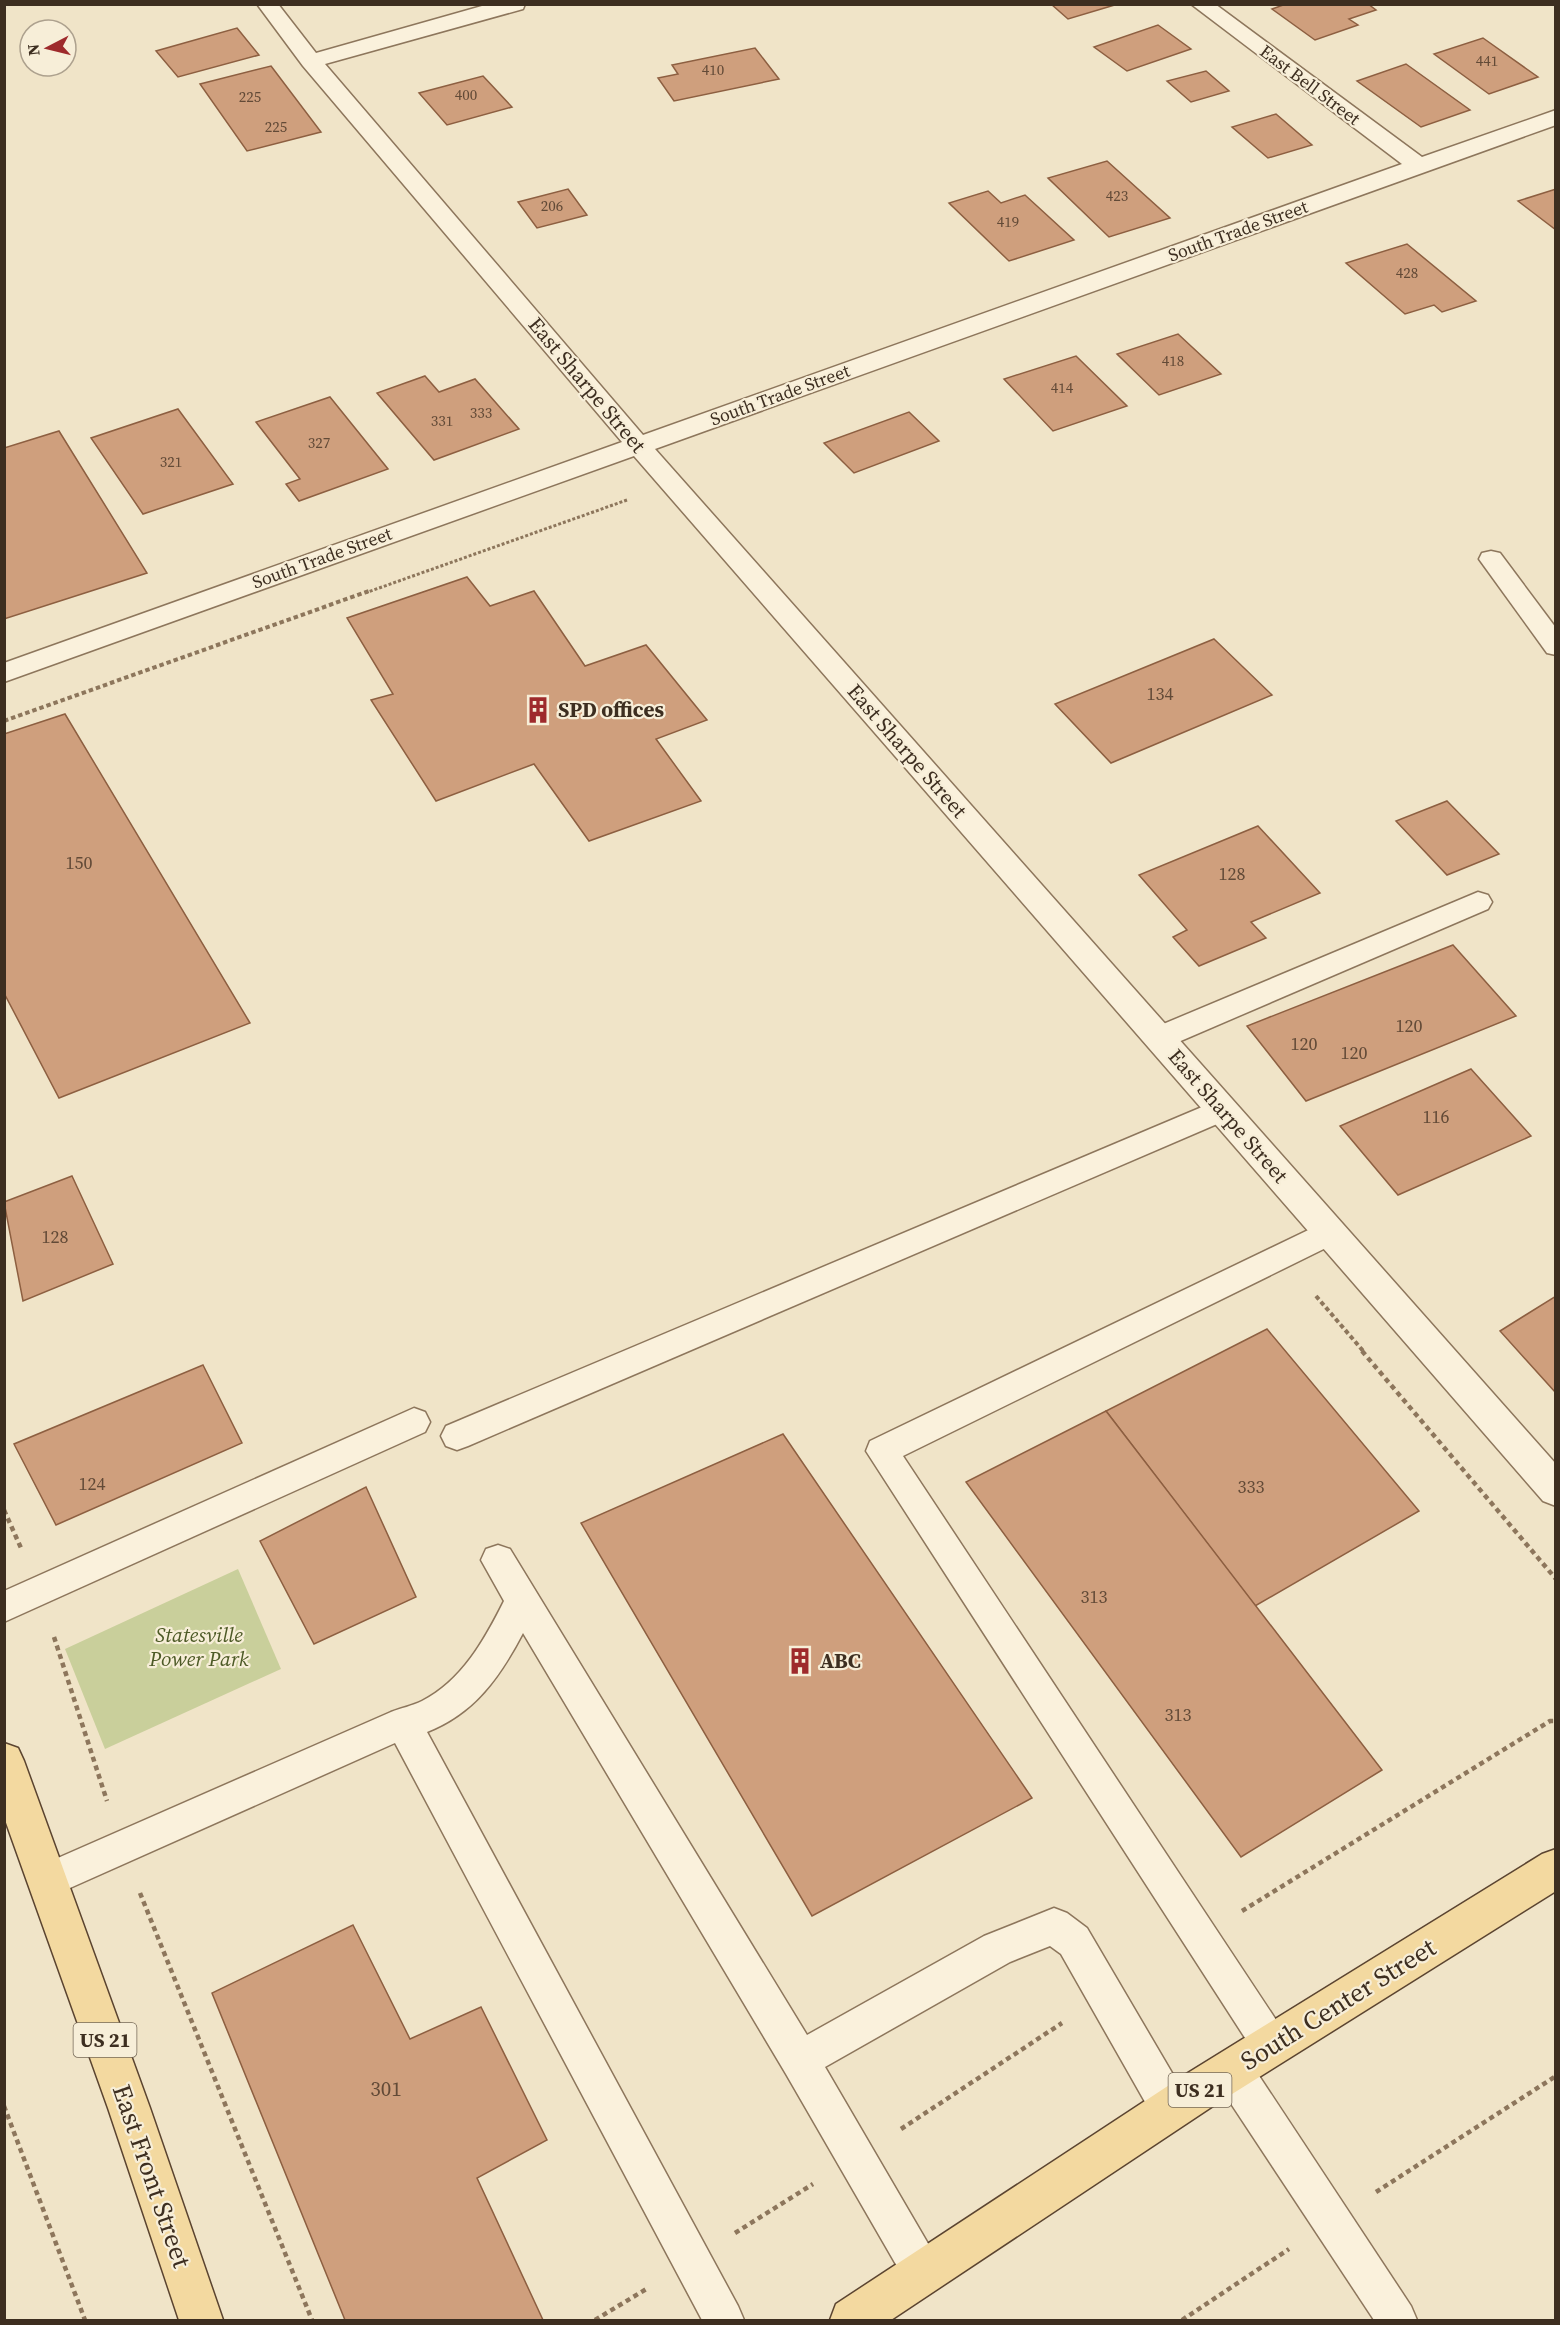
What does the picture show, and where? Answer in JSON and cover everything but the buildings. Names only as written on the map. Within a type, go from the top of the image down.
[{"type":"main road","name":"East Front Street","points":[[4,1761],[48,1880],[201,2320]]},
{"type":"main road","name":"South Center Street","points":[[852,2320],[1171,2109],[1556,1868]]},
{"type":"street","name":"East Sharpe Street","points":[[267,4],[311,61],[638,445],[1556,1490]]},
{"type":"street","points":[[311,61],[515,4]]},
{"type":"street","name":"East Bell Street","points":[[1201,4],[1419,166]]},
{"type":"street","name":"South Trade Street","points":[[4,672],[1554,119]]},
{"type":"lane","points":[[1491,559],[1556,647]]},
{"type":"lane","points":[[1159,1038],[1478,902]]},
{"type":"lane","points":[[457,1436],[1221,1110]]},
{"type":"lane","points":[[1271,2045],[882,1450],[1329,1232]]},
{"type":"lane","points":[[4,1607],[414,1422]]},
{"type":"lane","points":[[498,1560],[521,1603],[800,2060],[923,2273]]},
{"type":"lane","points":[[48,1880],[403,1723],[433,1714],[456,1699],[497,1650],[521,1603]]},
{"type":"lane","points":[[403,1723],[724,2320]]},
{"type":"lane","points":[[800,2060],[997,1949],[1053,1926],[1074,1941],[1171,2109]]},
{"type":"lane","points":[[1232,2070],[1397,2320]]},
{"type":"path","points":[[4,721],[630,499]]},
{"type":"path","points":[[1281,1255],[1556,1579]]},
{"type":"path","points":[[4,1510],[40,1591],[121,1847],[312,2320]]},
{"type":"path","points":[[4,2106],[85,2320]]},
{"type":"green space","name":"Statesville Power Park","points":[[238,1569],[281,1669],[105,1749],[65,1649]]},
{"type":"place","name":"SPD offices","points":[[538,710]]},
{"type":"place","name":"ABC","points":[[800,1661]]}]
